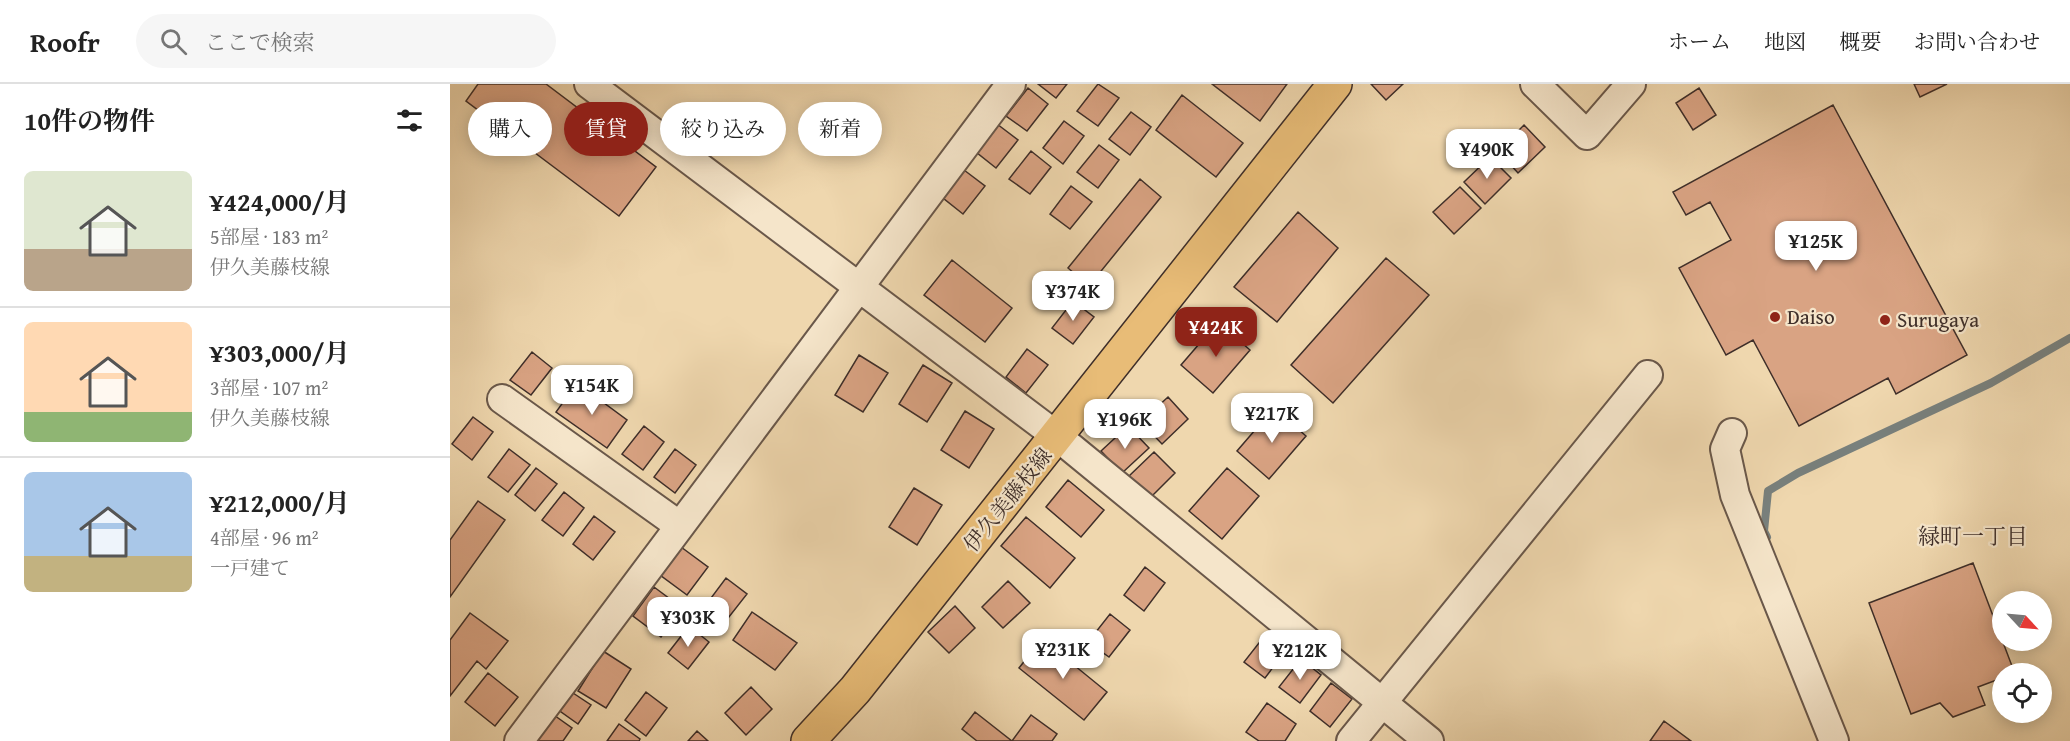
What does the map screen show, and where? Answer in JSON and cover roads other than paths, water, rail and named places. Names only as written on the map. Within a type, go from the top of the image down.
[{"type":"main road","name":"伊久美藤枝線","points":[[808,741],[855,690],[1058,437],[1335,84]]},
{"type":"street","points":[[590,84],[1058,437],[1429,741]]},
{"type":"street","points":[[519,741],[1011,84]]},
{"type":"street","points":[[1536,84],[1587,135],[1631,84]]},
{"type":"street","points":[[1352,741],[1648,375]]},
{"type":"street","points":[[502,399],[680,526]]},
{"type":"street","points":[[1732,433],[1725,449],[1736,495],[1834,741]]},
{"type":"waterway","points":[[1767,537],[1764,531],[1768,491],[1798,473],[1991,383],[2070,338]]},
{"type":"place","name":"Daiso","points":[[1775,317]]},
{"type":"place","name":"Surugaya","points":[[1885,320]]},
{"type":"district","name":"緑町一丁目","points":[[1973,536]]}]
